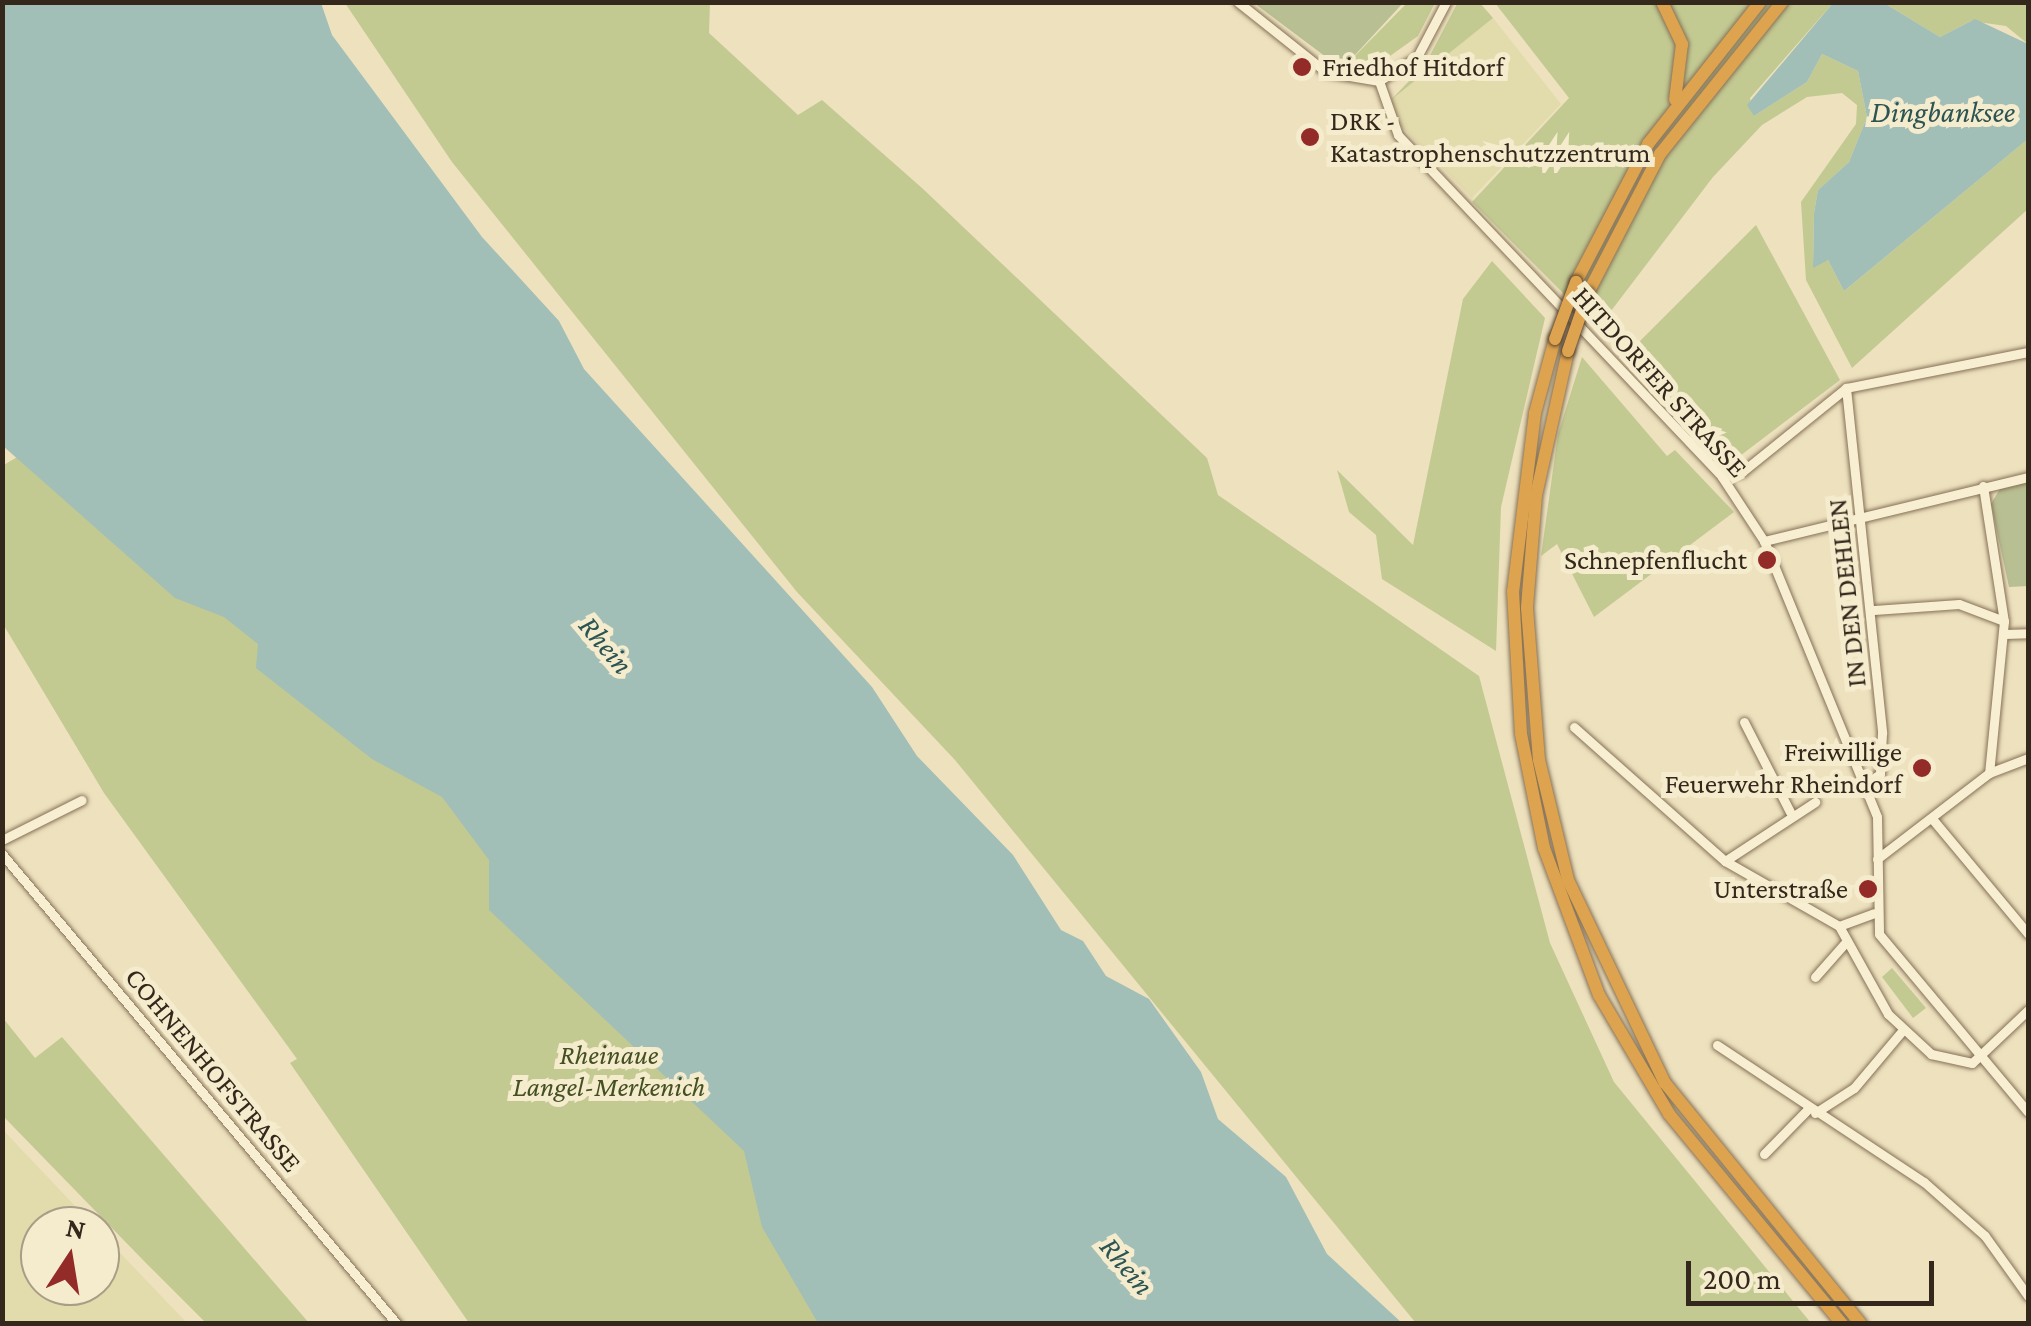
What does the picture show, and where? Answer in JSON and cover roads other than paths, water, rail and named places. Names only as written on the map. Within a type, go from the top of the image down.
[{"type":"highway","points":[[1662,2],[1682,44],[1672,108]]},
{"type":"highway","points":[[1760,2],[1672,108],[1576,282],[1555,339],[1527,457],[1512,591],[1520,734],[1548,861],[1600,994],[1669,1114],[1842,1324]]},
{"type":"highway","points":[[1782,2],[1669,140],[1588,293],[1568,351],[1536,495],[1527,623],[1539,760],[1568,880],[1665,1083],[1762,1213],[1862,1324]]},
{"type":"street","points":[[1238,2],[1326,72],[1380,81],[1417,57],[1446,2]]},
{"type":"street","name":"HITDORFER STRASSE","points":[[1380,81],[1398,135],[1722,476],[1764,541],[1878,817],[1874,914]]},
{"type":"street","points":[[1722,476],[1742,472],[1846,388],[2028,352]]},
{"type":"street","name":"IN DEN DEHLEN","points":[[1846,388],[1874,610],[1881,764],[1865,784]]},
{"type":"street","points":[[1764,541],[1863,512],[2028,477]]},
{"type":"street","points":[[1983,486],[2005,634],[1989,773]]},
{"type":"street","points":[[1874,610],[1959,604],[2004,621]]},
{"type":"street","points":[[2005,634],[2028,634]]},
{"type":"street","points":[[1744,722],[1790,812]]},
{"type":"street","points":[[1574,727],[1725,861],[1840,926],[1902,1031],[1959,1064],[1982,1058],[2028,1010]]},
{"type":"street","points":[[1877,859],[1934,821],[1989,773],[2028,758]]},
{"type":"street","points":[[2,840],[82,800]]},
{"type":"street","points":[[1725,861],[1790,812],[1815,802]]},
{"type":"street","points":[[1934,821],[2028,934]]},
{"type":"street","name":"COHNENHOFSTRASSE","points":[[2,854],[392,1311],[396,1324]]},
{"type":"street","points":[[1840,926],[1874,914],[1890,956],[2028,1112]]},
{"type":"street","points":[[1815,977],[1846,942]]},
{"type":"street","points":[[1764,1154],[1811,1111],[1854,1088],[1902,1031]]},
{"type":"street","points":[[1717,1045],[1811,1111],[1924,1182],[1985,1236],[2028,1296]]},
{"type":"water","name":"Rhein","points":[[3,2],[321,3],[332,35],[482,237],[559,321],[584,369],[872,687],[917,756],[1013,855],[1061,930],[1083,941],[1106,976],[1149,999],[1201,1072],[1218,1119],[1286,1177],[1327,1254],[1402,1323],[818,1323],[762,1227],[744,1151],[489,910],[489,860],[442,797],[372,759],[256,668],[258,644],[224,617],[175,598],[3,446]]},
{"type":"water","name":"Dingbanksee","points":[[1833,3],[1884,3],[1940,37],[1975,19],[2028,44],[2028,139],[1844,291],[1828,260],[1813,268],[1814,213],[1818,190],[1849,162],[1867,117],[1858,71],[1822,54],[1807,82],[1754,116],[1747,105]]},
{"type":"place","name":"Friedhof Hitdorf","points":[[1302,67]]},
{"type":"place","name":"DRK - Katastrophenschutzzentrum","points":[[1310,137]]},
{"type":"place","name":"Schnepfenflucht","points":[[1767,560]]},
{"type":"place","name":"Freiwillige Feuerwehr Rheindorf","points":[[1922,768]]},
{"type":"place","name":"Unterstraße","points":[[1868,889]]},
{"type":"park label","name":"Rheinaue Langel-Merkenich","points":[[609,1071]]}]
